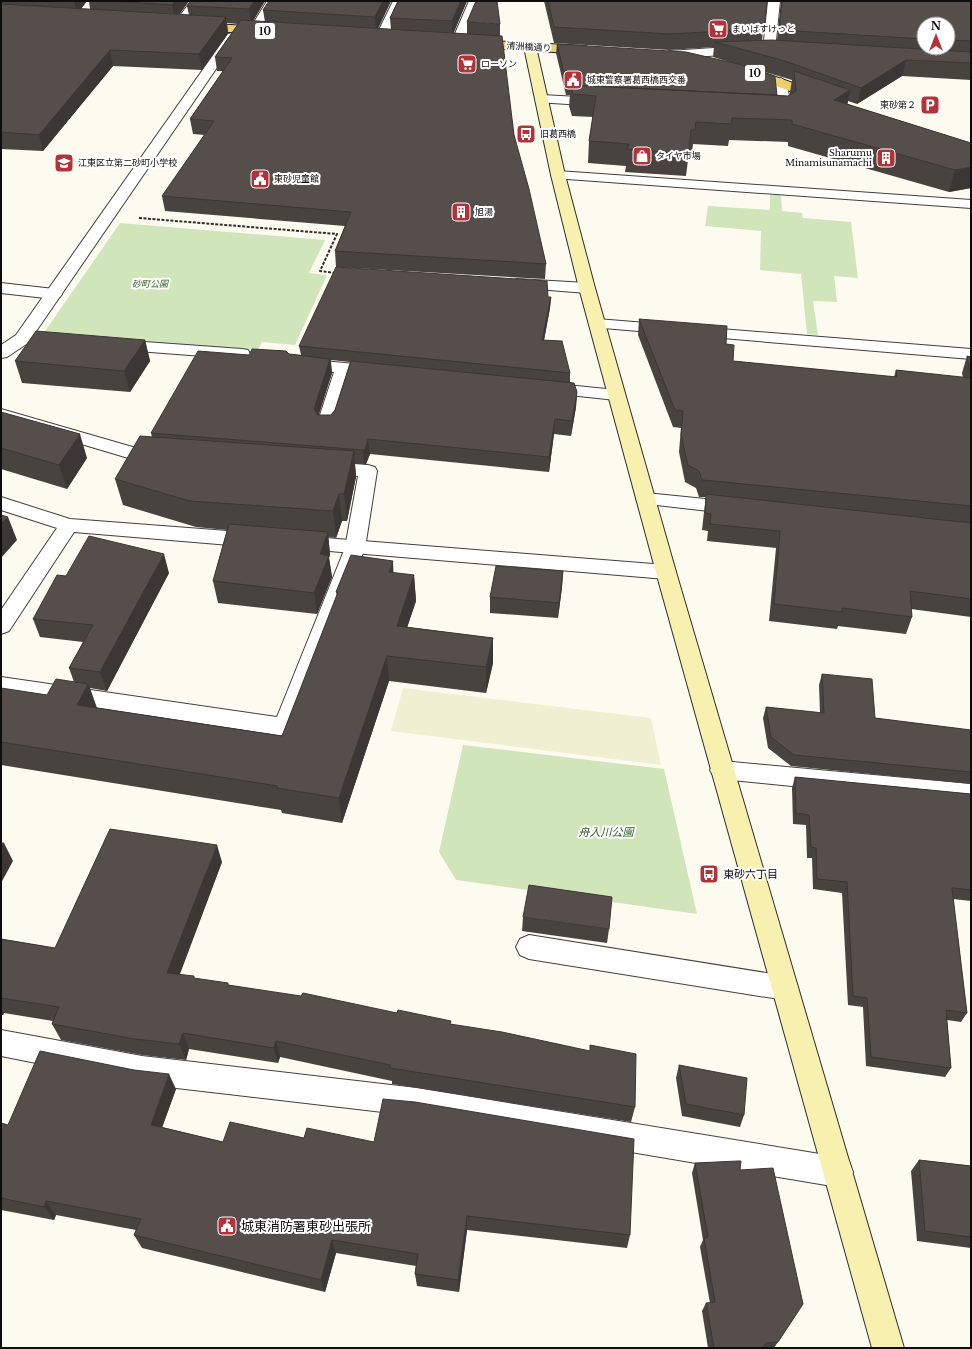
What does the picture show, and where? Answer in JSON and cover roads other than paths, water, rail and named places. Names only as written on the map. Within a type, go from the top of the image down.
[{"type":"main road","name":"10","points":[[163,24],[278,32]]},
{"type":"main road","points":[[365,37],[396,39]]},
{"type":"main road","name":"清洲橋通り","points":[[442,42],[599,51]]},
{"type":"main road","name":"10","points":[[653,54],[703,58],[781,82],[830,100]]},
{"type":"street","points":[[178,26],[197,1]]},
{"type":"street","points":[[255,30],[273,1]]},
{"type":"street","points":[[381,38],[399,1]]},
{"type":"street","points":[[457,43],[475,1]]},
{"type":"street","points":[[769,50],[774,1]]},
{"type":"street","points":[[1,353],[22,339],[238,29]]},
{"type":"street","points":[[530,47],[558,175],[616,395],[888,1348]]},
{"type":"street","points":[[669,55],[736,50],[784,51]]},
{"type":"street","points":[[760,111],[784,112],[781,82]]},
{"type":"street","points":[[541,99],[613,103]]},
{"type":"street","points":[[558,175],[971,204]]},
{"type":"street","points":[[505,283],[587,288]]},
{"type":"street","points":[[1,288],[54,294]]},
{"type":"street","points":[[597,324],[971,354]]},
{"type":"street","points":[[22,339],[41,340]]},
{"type":"street","points":[[103,344],[242,354]]},
{"type":"street","points":[[297,363],[390,373]]},
{"type":"street","points":[[326,424],[344,368]]},
{"type":"street","points":[[530,386],[616,395]]},
{"type":"street","points":[[1,414],[135,454],[174,457]]},
{"type":"street","points":[[1,685],[284,727],[355,548],[368,471],[306,467]]},
{"type":"street","points":[[646,499],[756,510]]},
{"type":"street","points":[[1,503],[69,525],[666,572]]},
{"type":"street","points":[[2,623],[69,525]]},
{"type":"street","points":[[722,770],[971,794]]},
{"type":"street","points":[[529,947],[785,988]]},
{"type":"street","points":[[1,1044],[142,1070],[417,1102],[838,1172]]},
{"type":"place","name":"まいばすけっと","points":[[718,29]]},
{"type":"place","name":"ローソン","points":[[467,64]]},
{"type":"place","name":"城東警察署葛西橋西交番","points":[[573,80]]},
{"type":"place","name":"東砂第２","points":[[930,105]]},
{"type":"place","name":"旧葛西橋","points":[[526,134]]},
{"type":"place","name":"タイヤ市場","points":[[642,156]]},
{"type":"place","name":"Sharumu Minamisunamachi","points":[[886,158]]},
{"type":"place","name":"江東区立第二砂町小学校","points":[[64,163]]},
{"type":"place","name":"東砂児童館","points":[[260,179]]},
{"type":"place","name":"旭湯","points":[[461,212]]},
{"type":"place","name":"東砂六丁目","points":[[709,874]]},
{"type":"place","name":"城東消防署東砂出張所","points":[[227,1226]]},
{"type":"park label","name":"砂町公園","points":[[150,284]]},
{"type":"park label","name":"舟入川公園","points":[[606,832]]}]
